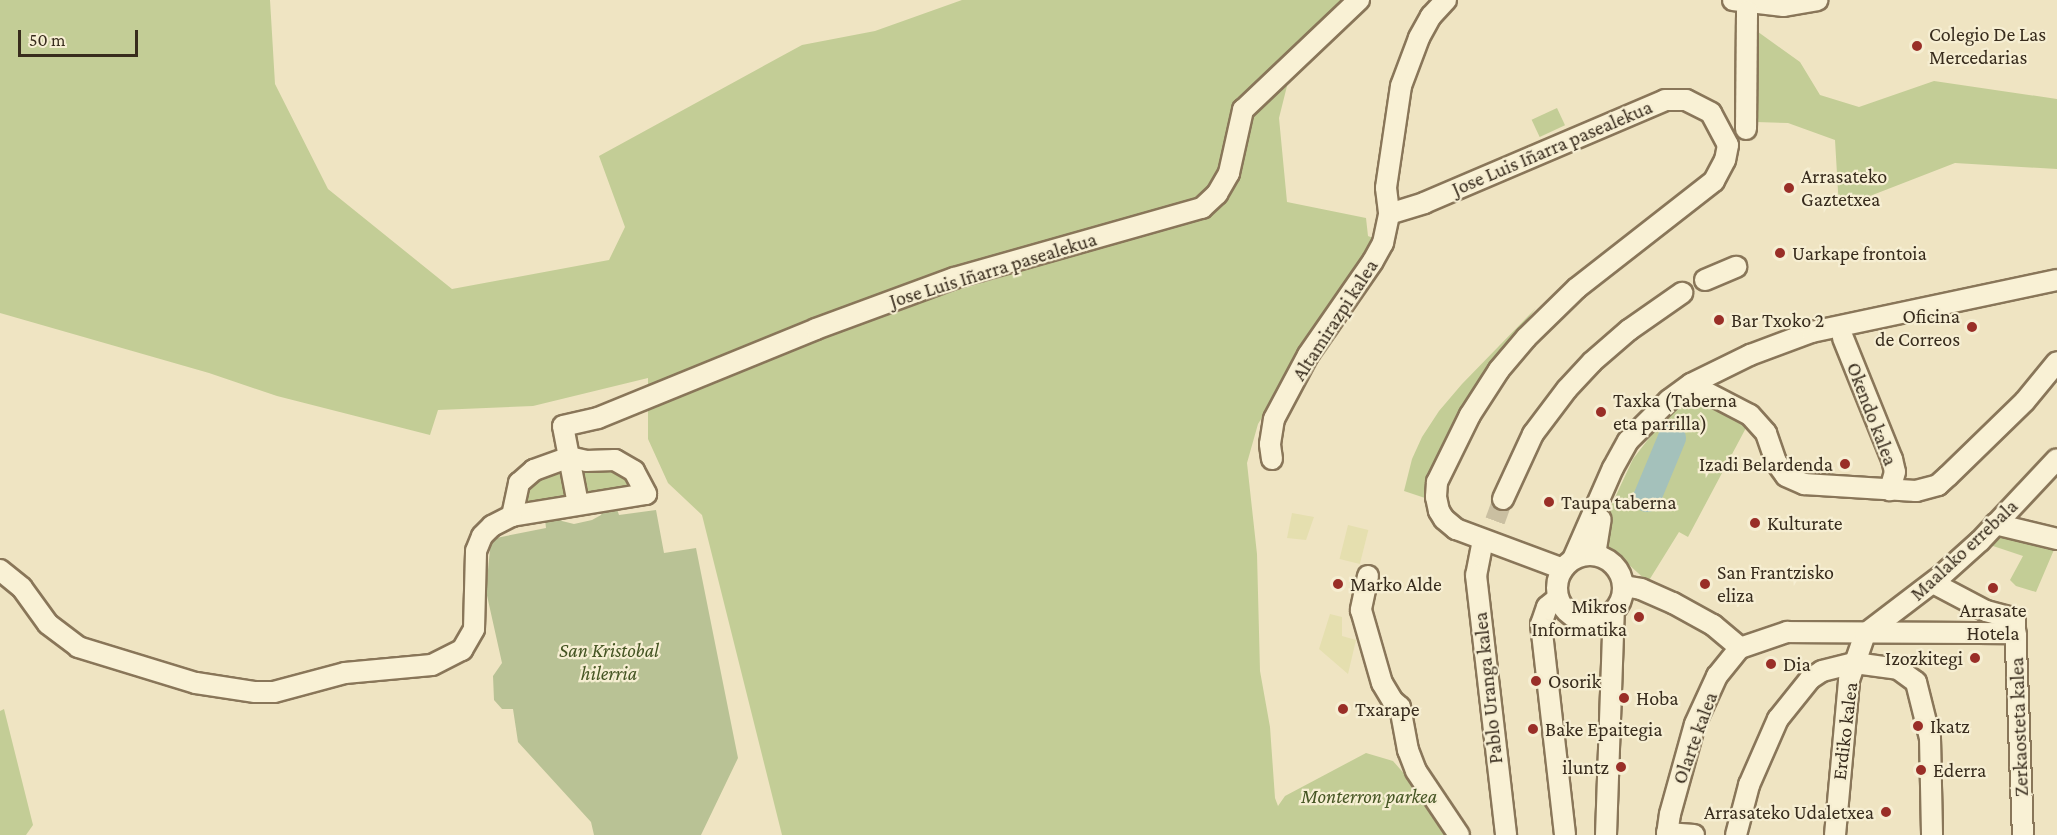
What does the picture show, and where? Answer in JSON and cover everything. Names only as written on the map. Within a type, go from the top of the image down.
[{"type":"street","name":"Jose Luis Iñarra pasealekua","points":[[568,457],[563,426],[598,418],[816,329],[954,278],[1202,208],[1217,194],[1229,173],[1243,110],[1359,0]]},
{"type":"street","points":[[1389,214],[1386,188],[1401,86],[1427,24],[1446,0]]},
{"type":"street","points":[[1747,121],[1740,5],[1784,6],[1817,0]]},
{"type":"street","name":"Jose Luis Iñarra pasealekua","points":[[1389,214],[1424,203],[1665,100],[1686,100],[1711,113],[1728,145],[1725,160],[1714,181],[1577,288],[1526,338],[1499,370],[1470,415],[1437,482],[1436,497],[1439,511],[1444,519],[1456,529],[1483,540]]},
{"type":"street","name":"Altamirazpi kalea","points":[[1272,459],[1270,444],[1274,419],[1308,354],[1373,261],[1383,243],[1389,214]]},
{"type":"street","points":[[1607,615],[1580,619],[1563,607],[1558,598],[1557,583],[1628,441],[1669,400],[1691,384],[1750,355],[1812,332],[2057,280]]},
{"type":"street","points":[[1503,499],[1533,434],[1567,389],[1592,362],[1629,330],[1682,293]]},
{"type":"street","points":[[1595,555],[1602,514],[1621,469],[1636,444],[1659,418],[1700,389],[1792,349],[2057,293]]},
{"type":"street","name":"Okendo kalea","points":[[1843,338],[1892,459],[1895,472],[1890,490]]},
{"type":"street","points":[[1700,389],[1750,416],[1766,433],[1776,462],[1786,476],[1804,483],[1916,491],[1938,485],[2025,401],[2057,362]]},
{"type":"street","points":[[568,457],[579,504]]},
{"type":"street","points":[[0,570],[22,588],[48,624],[78,647],[196,683],[255,692],[274,692],[345,673],[432,665],[462,650],[474,629],[476,551],[482,536],[492,526],[512,516],[646,494],[634,471],[615,460],[585,461],[568,457],[534,470],[519,483],[512,516]]},
{"type":"street","name":"Maalako errebala","points":[[1864,634],[1933,583],[1995,524],[2057,459]]},
{"type":"street","points":[[1995,524],[2057,539]]},
{"type":"street","points":[[1483,540],[1568,564],[1595,555],[1615,565],[1632,587],[1669,601],[1713,625],[1740,648],[1788,632],[1864,634],[2015,626]]},
{"type":"street","name":"Pablo Uranga kalea","points":[[1483,540],[1476,575],[1506,835]]},
{"type":"street","points":[[1368,576],[1361,610],[1382,683],[1393,701],[1400,707],[1408,750],[1416,771],[1459,835]]},
{"type":"street","points":[[1933,583],[2015,626]]},
{"type":"street","points":[[1595,835],[1607,615],[1632,587]]},
{"type":"street","points":[[1558,598],[1547,607],[1540,624],[1565,835]]},
{"type":"street","points":[[1606,835],[1607,615]]},
{"type":"street","name":"Zerkaosteta kalea","points":[[2015,626],[2023,835]]},
{"type":"street","name":"Erdiko kalea","points":[[1835,835],[1849,680],[1864,634]]},
{"type":"street","name":"Olarte kalea","points":[[1667,834],[1677,787],[1695,724],[1718,676],[1740,648]]},
{"type":"street","points":[[1736,835],[1749,785],[1778,719],[1810,680],[1822,671],[1855,663],[1898,669],[1916,682],[1930,738],[1932,835]]},
{"type":"street","points":[[1667,834],[1694,835]]},
{"type":"shaded area","points":[[1292,513],[1314,517],[1306,540],[1287,538]]},
{"type":"shaded area","points":[[1348,525],[1368,530],[1360,564],[1340,559]]},
{"type":"shaded area","points":[[1330,614],[1342,617],[1342,636],[1356,640],[1348,674],[1319,649]]},
{"type":"green space","name":"Monterron parkea","points":[[0,0],[270,0],[275,84],[328,189],[452,289],[609,260],[625,227],[599,156],[802,45],[875,31],[962,0],[1345,0],[1297,46],[1279,118],[1287,202],[1366,218],[1368,236],[1373,238],[1371,250],[1349,277],[1258,424],[1247,463],[1257,554],[1260,671],[1270,727],[1275,798],[1278,806],[1285,796],[1366,753],[1393,761],[1458,835],[782,835],[702,515],[668,483],[648,439],[648,378],[533,406],[438,410],[430,435],[277,396],[209,373],[0,313]]},
{"type":"green space","points":[[1754,29],[1800,62],[1820,95],[1859,107],[1934,81],[2057,99],[2057,169],[1955,163],[1839,208],[1835,140],[1788,123],[1756,122],[1747,89]]},
{"type":"green space","points":[[1557,108],[1565,125],[1540,137],[1532,120]]},
{"type":"green space","points":[[1536,308],[1494,361],[1454,422],[1428,481],[1425,498],[1404,491],[1412,459],[1422,437],[1439,411]]},
{"type":"green space","points":[[1700,397],[1737,415],[1736,420],[1747,426],[1688,537],[1679,532],[1648,582],[1607,545],[1603,536],[1604,521],[1633,459],[1656,429],[1679,407]]},
{"type":"green space","points":[[614,469],[623,476],[629,488],[587,494],[582,470]]},
{"type":"green space","points":[[565,473],[569,499],[526,505],[529,489],[534,483],[543,477]]},
{"type":"green space","name":"San Kristobal hilerria","points":[[616,506],[619,515],[656,510],[664,553],[696,548],[738,758],[701,835],[594,835],[591,822],[518,742],[513,709],[502,709],[494,700],[493,676],[502,663],[486,591],[491,539],[546,528],[545,519],[557,516],[562,521],[574,524],[592,520],[601,515],[604,508]]},
{"type":"green space","points":[[1999,532],[2056,545],[2036,592],[2016,586],[2010,580],[2023,556],[1987,544]]},
{"type":"green space","points":[[4,709],[33,825],[26,835],[0,835],[0,711]]},
{"type":"waterway","points":[[1647,498],[1672,438]]},
{"type":"tunnel","points":[[1495,521],[1503,499]]},
{"type":"place","name":"Colegio De Las Mercedarias","points":[[1917,46]]},
{"type":"place","name":"Arrasateko Gaztetxea","points":[[1789,188]]},
{"type":"place","name":"Uarkape frontoia","points":[[1780,253]]},
{"type":"place","name":"Bar Txoko 2","points":[[1719,320]]},
{"type":"place","name":"Oficina de Correos","points":[[1972,327]]},
{"type":"place","name":"Taxka (Taberna eta parrilla)","points":[[1601,412]]},
{"type":"place","name":"Izadi Belardenda","points":[[1845,464]]},
{"type":"place","name":"Taupa taberna","points":[[1549,502]]},
{"type":"place","name":"Kulturate","points":[[1755,523]]},
{"type":"place","name":"Marko Alde","points":[[1338,584]]},
{"type":"place","name":"San Frantzisko eliza","points":[[1705,584]]},
{"type":"place","name":"Arrasate Hotela","points":[[1993,588]]},
{"type":"place","name":"Mikros Informatika","points":[[1639,617]]},
{"type":"place","name":"Izozkitegi","points":[[1975,658]]},
{"type":"place","name":"Dia","points":[[1771,664]]},
{"type":"place","name":"Osorik","points":[[1536,681]]},
{"type":"place","name":"Hoba","points":[[1624,698]]},
{"type":"place","name":"Txarape","points":[[1343,709]]},
{"type":"place","name":"Ikatz","points":[[1918,726]]},
{"type":"place","name":"Bake Epaitegia","points":[[1533,729]]},
{"type":"place","name":"iluntz","points":[[1621,767]]},
{"type":"place","name":"Ederra","points":[[1921,770]]},
{"type":"place","name":"Arrasateko Udaletxea","points":[[1886,812]]}]
